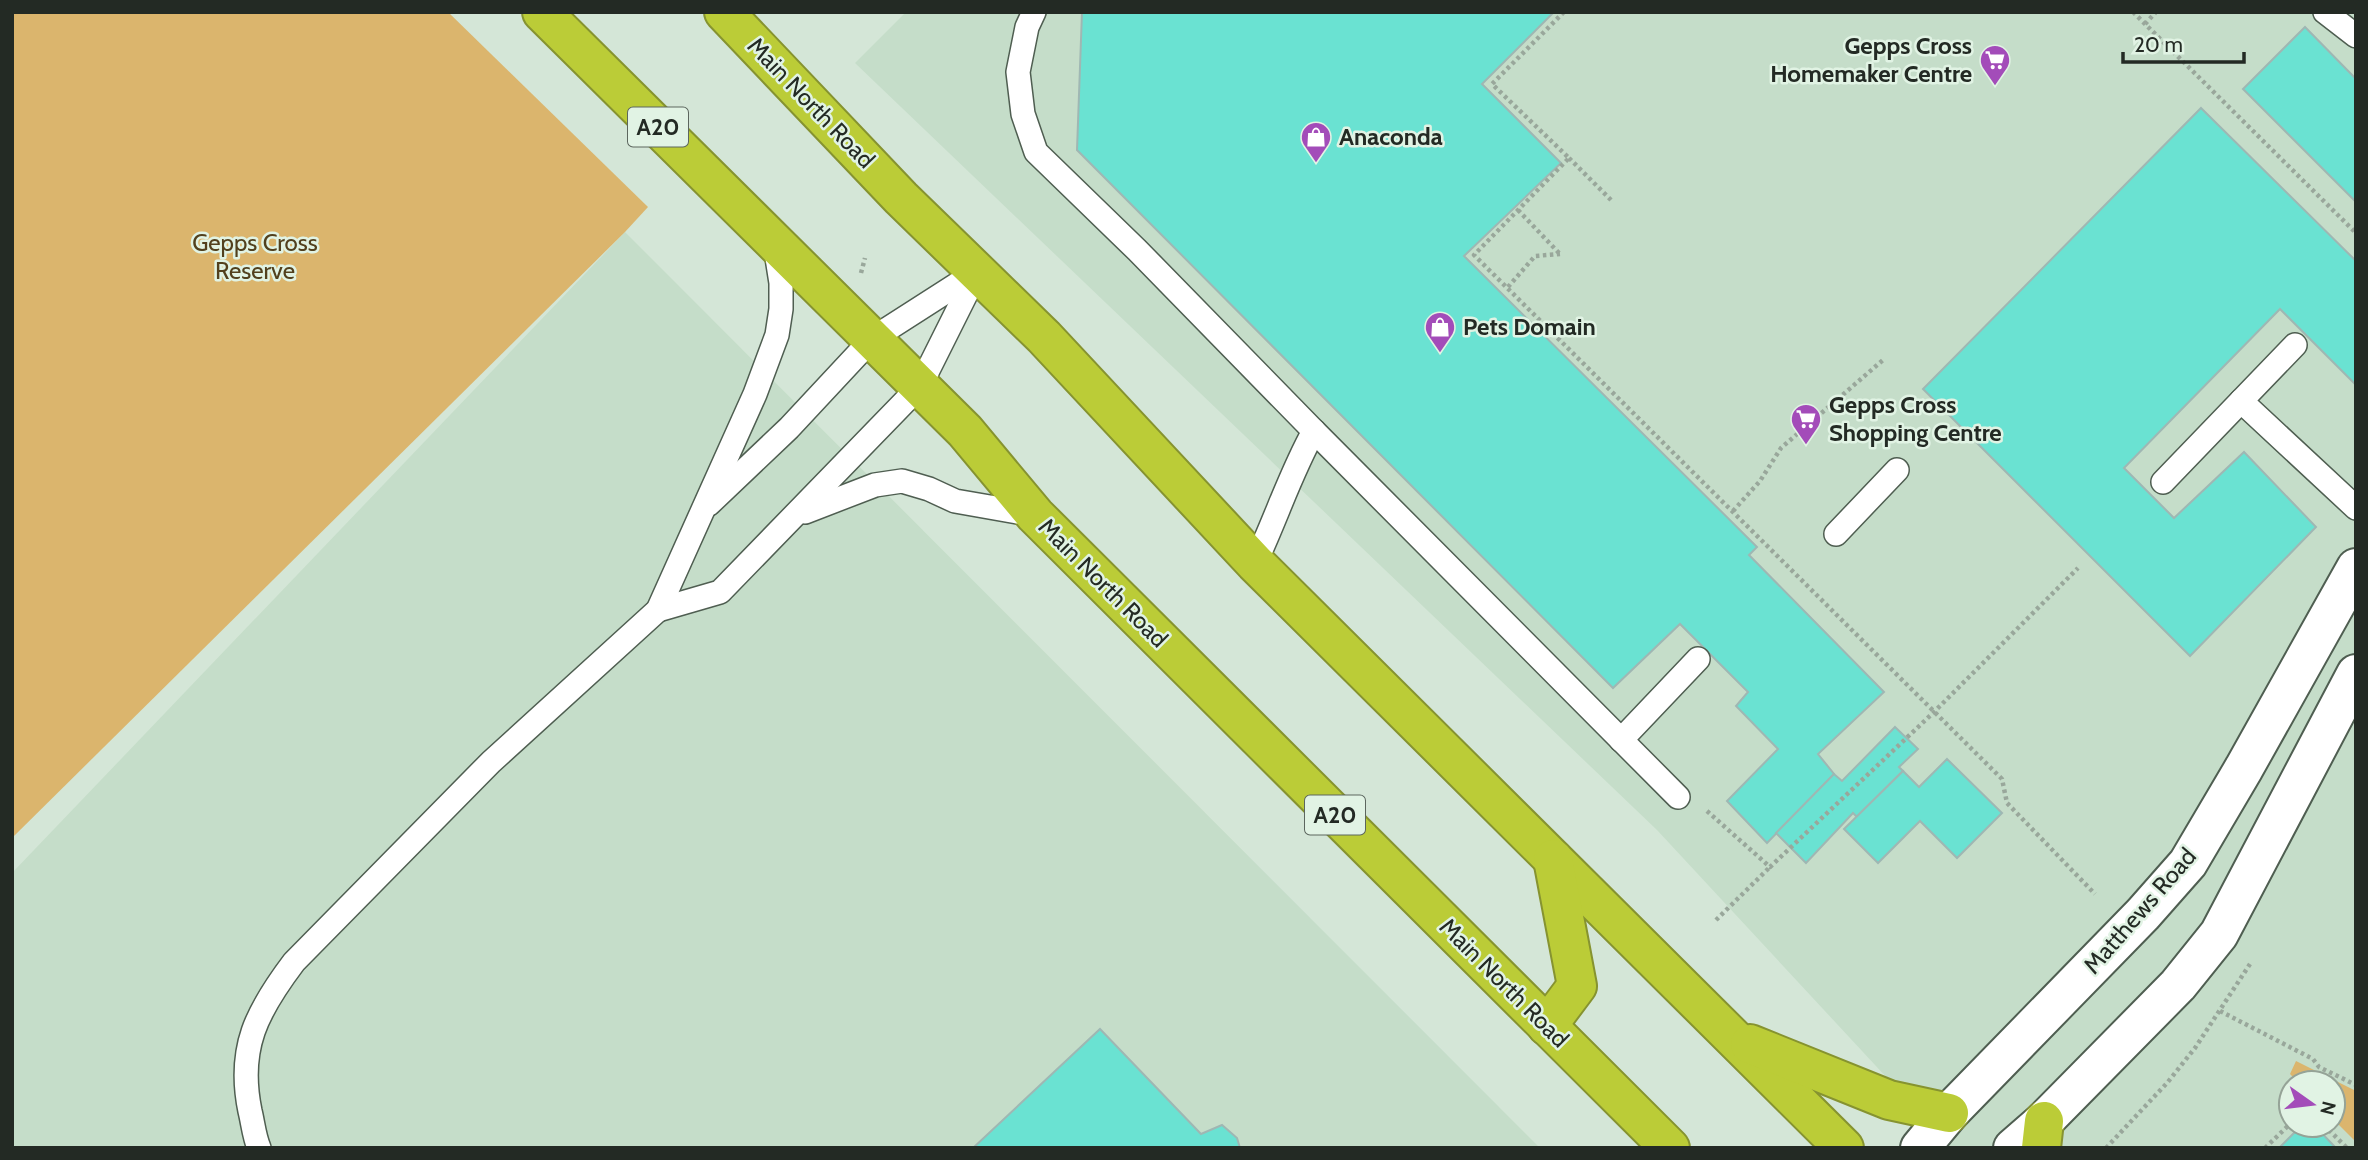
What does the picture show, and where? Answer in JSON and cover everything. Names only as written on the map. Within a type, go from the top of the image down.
[{"type":"highway","name":"Main North Road","points":[[542,12],[965,431],[1035,515],[1670,1148]]},
{"type":"highway","name":"Main North Road","points":[[724,12],[901,198],[1044,337],[1255,563],[1844,1148]]},
{"type":"highway","points":[[1547,1026],[1577,986],[1553,859]]},
{"type":"highway","points":[[1735,1038],[1889,1100],[1949,1113]]},
{"type":"street","name":"Matthews Road","points":[[1920,1148],[1949,1113],[2143,914],[2188,863],[2356,568]]},
{"type":"street","points":[[2013,1148],[2043,1134],[2178,985],[2219,934],[2356,674]]},
{"type":"lane","points":[[1034,12],[1027,27],[1018,72],[1023,114],[1036,152],[1137,250],[1678,797]]},
{"type":"lane","points":[[2325,12],[2356,36]]},
{"type":"lane","points":[[259,1148],[247,1097],[246,1059],[252,1029],[274,988],[294,962],[491,762],[658,610],[755,394],[776,335],[782,309],[775,242]]},
{"type":"lane","points":[[699,514],[789,428],[872,339],[977,272]]},
{"type":"lane","points":[[658,610],[720,592],[920,386],[977,272]]},
{"type":"lane","points":[[2163,482],[2295,345]]},
{"type":"lane","points":[[2241,401],[2356,508]]},
{"type":"lane","points":[[1255,563],[1275,521],[1294,468],[1314,431]]},
{"type":"lane","points":[[1836,534],[1897,470]]},
{"type":"lane","points":[[796,516],[863,488],[902,481],[955,501],[1035,515]]},
{"type":"lane","points":[[1621,740],[1698,659]]},
{"type":"path","points":[[1564,12],[1492,84],[1611,200]]},
{"type":"path","points":[[2133,12],[2356,233]]},
{"type":"path","points":[[2145,24],[2156,12]]},
{"type":"path","points":[[1569,158],[1474,255],[2002,779],[2007,803],[2095,894]]},
{"type":"path","points":[[1508,287],[1535,256],[1560,254],[1518,210]]},
{"type":"path","points":[[1733,511],[1760,481],[1781,448],[1883,360]]},
{"type":"path","points":[[1716,920],[1934,712],[2078,568]]},
{"type":"path","points":[[1678,797],[1694,799],[1770,867]]},
{"type":"path","points":[[2220,1011],[2313,1059],[2319,1067],[2356,1085]]},
{"type":"shaded area","name":"Gepps Cross Shopping Centre","points":[[906,12],[2356,12],[2356,1148],[1952,1148],[1657,830],[855,63]]},
{"type":"shaded area","points":[[625,232],[1540,1148],[12,1148],[12,873]]},
{"type":"green space","name":"Gepps Cross Reserve","points":[[12,12],[448,12],[648,207],[12,838]]},
{"type":"green space","points":[[2296,1061],[2312,1069],[2292,1069]]},
{"type":"green space","points":[[2347,1086],[2356,1091],[2356,1142],[2347,1133]]},
{"type":"building","points":[[1082,12],[1554,12],[1482,84],[1561,163],[1464,256],[1757,547],[1749,555],[1884,692],[1818,754],[1834,774],[1767,843],[1727,801],[1778,749],[1736,706],[1748,692],[1680,624],[1613,688],[1077,150]]},
{"type":"building","points":[[2305,27],[2356,79],[2356,202],[2243,89]]},
{"type":"building","points":[[2201,108],[2356,261],[2356,385],[2280,309],[2124,468],[2174,518],[2244,452],[2316,527],[2190,656],[1923,389]]},
{"type":"building","points":[[1895,727],[1918,749],[1899,767],[1903,771],[1857,817],[1853,813],[1806,863],[1776,833],[1834,774],[1842,781]]},
{"type":"building","points":[[1947,759],[2002,813],[1957,858],[1920,821],[1878,863],[1844,829],[1903,771],[1919,787]]},
{"type":"building","points":[[1100,1029],[1201,1134],[1222,1125],[1237,1138],[1240,1148],[973,1148]]},
{"type":"building","points":[[2288,1139],[2327,1139],[2336,1148],[2279,1148]]},
{"type":"place","name":"Gepps Cross Homemaker Centre","points":[[1995,87]]},
{"type":"place","name":"Anaconda","points":[[1316,164]]},
{"type":"place","name":"Pets Domain","points":[[1440,354]]},
{"type":"place","name":"Gepps Cross Shopping Centre","points":[[1806,446]]}]
